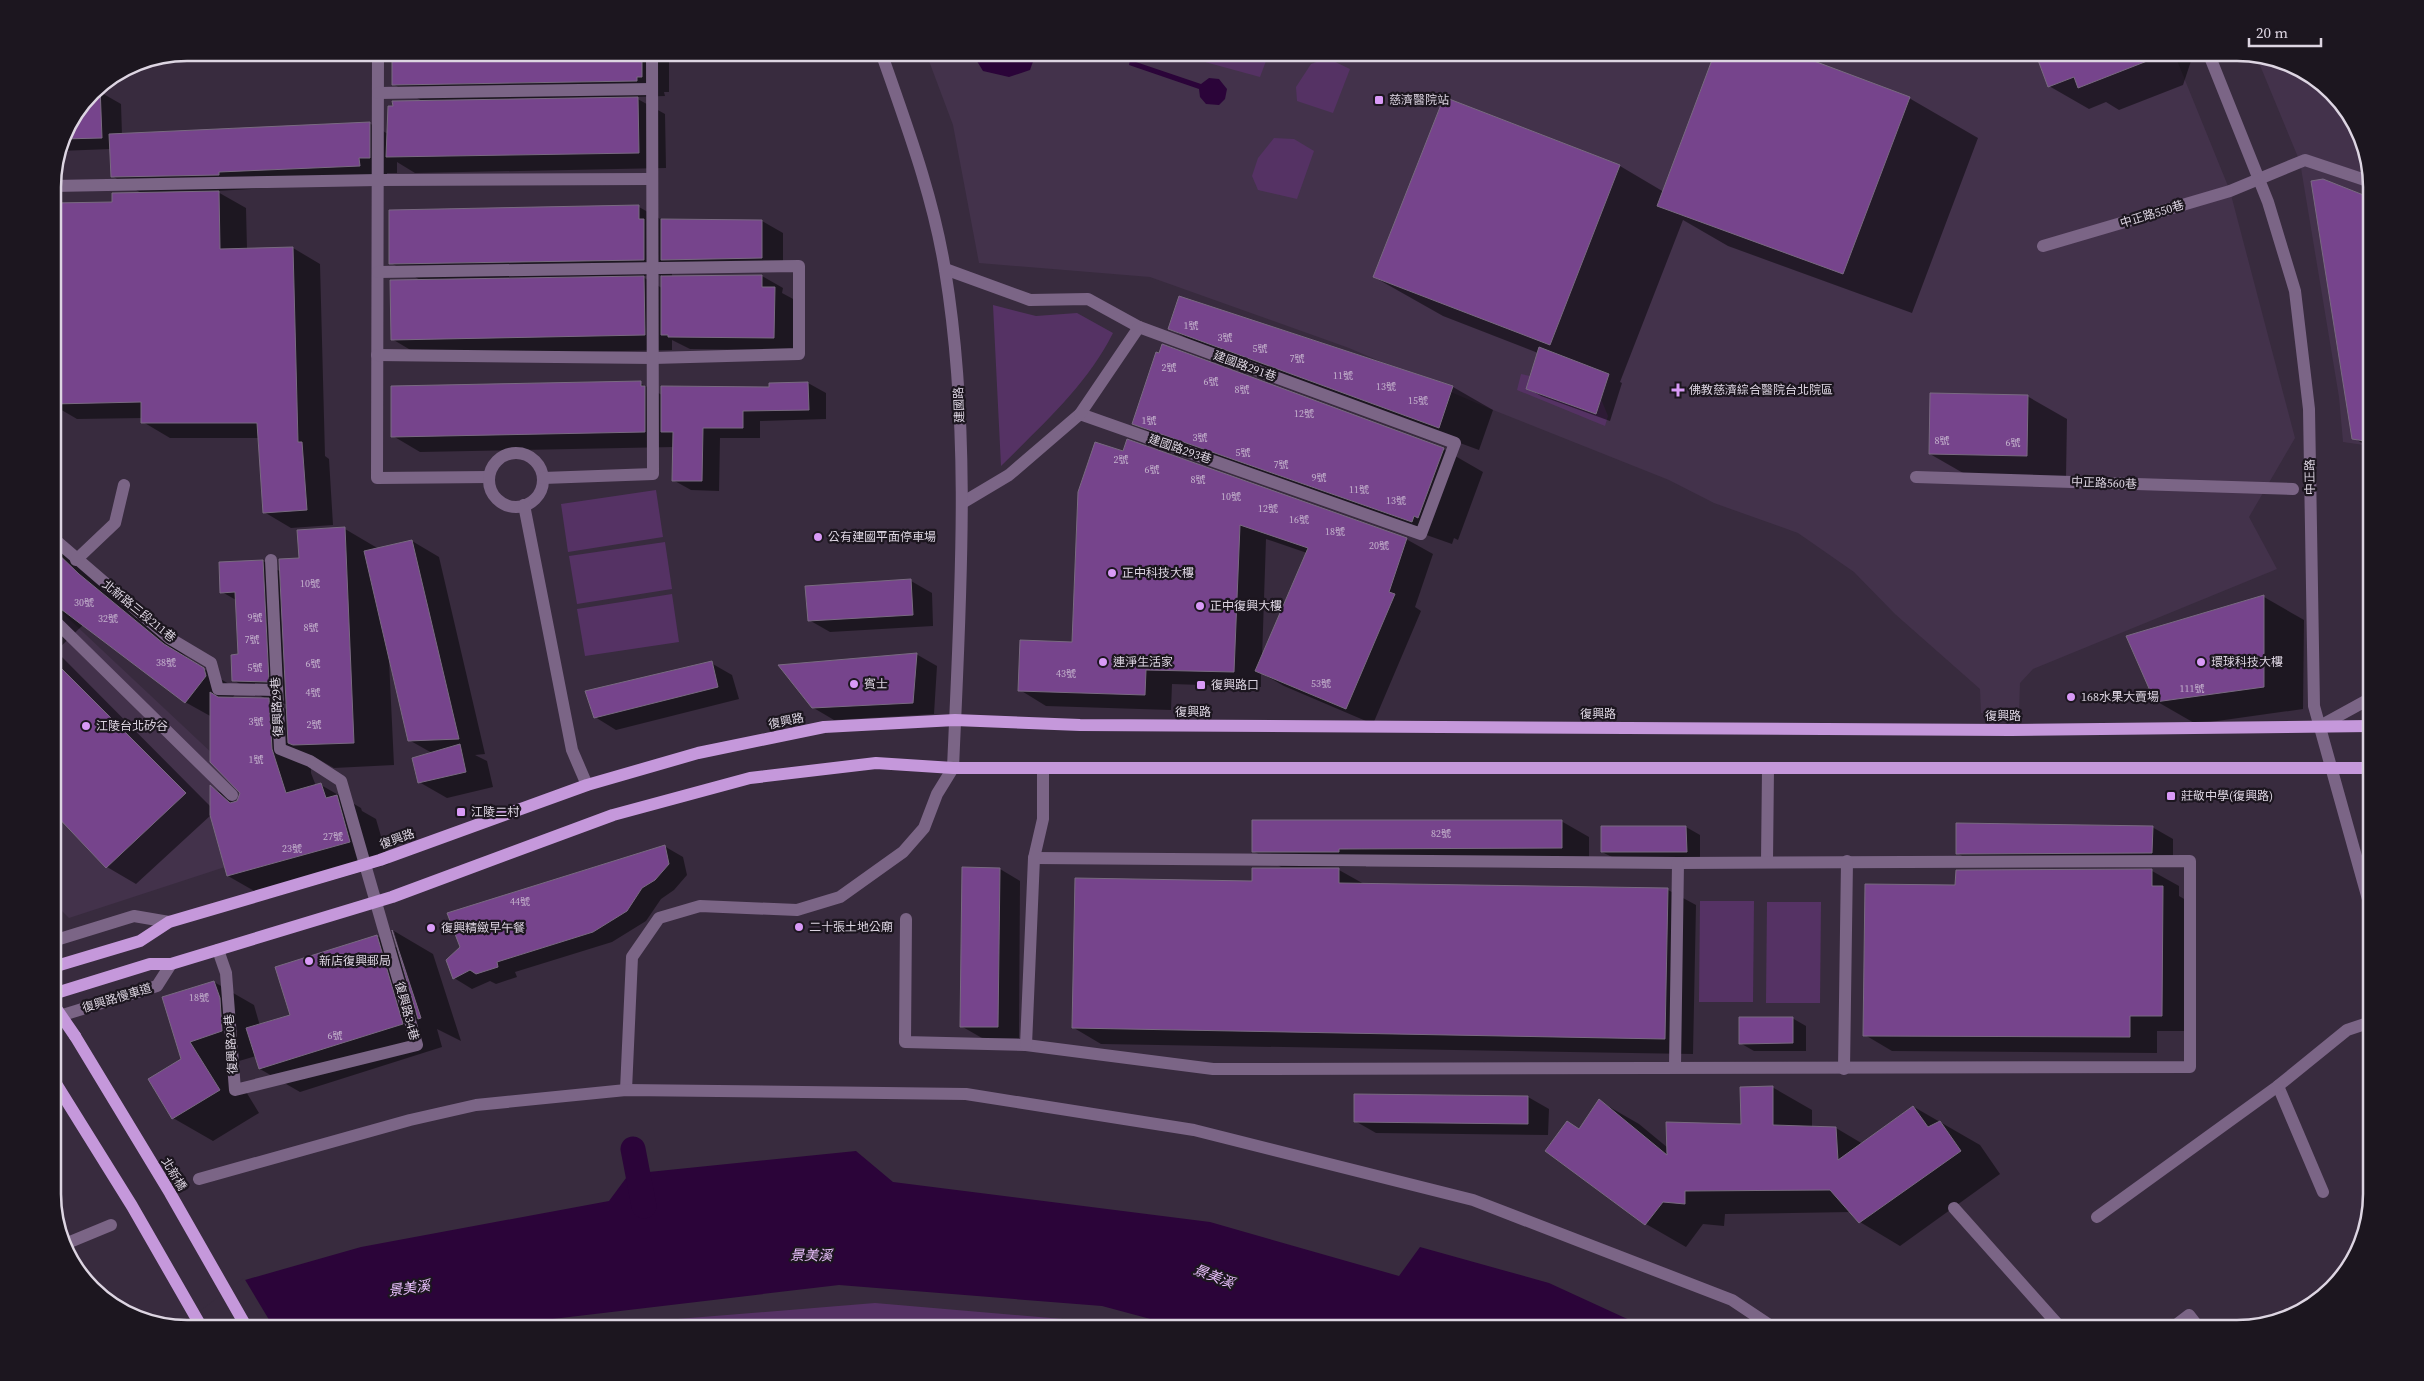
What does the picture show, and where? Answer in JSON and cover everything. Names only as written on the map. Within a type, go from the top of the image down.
[{"type":"main road","name":"復興路","points":[[62,964],[140,941],[169,922],[365,864],[587,785],[698,753],[824,727],[955,720],[1099,725],[2010,730],[2363,726]]},
{"type":"main road","points":[[62,991],[150,964],[171,964],[376,902],[613,815],[750,778],[876,763],[953,768],[2363,769]]},
{"type":"main road","name":"北新橋","points":[[62,1017],[170,1193],[242,1320]]},
{"type":"main road","points":[[62,1093],[132,1206],[197,1320]]},
{"type":"street","name":"中正路","points":[[2212,61],[2258,179],[2295,290],[2309,410],[2314,706],[2363,880]]},
{"type":"street","points":[[378,62],[377,478],[489,477]]},
{"type":"street","points":[[543,478],[653,474],[652,62]]},
{"type":"street","name":"建國路","points":[[884,62],[932,205],[945,269],[958,382],[962,503],[953,768]]},
{"type":"street","points":[[378,93],[652,89]]},
{"type":"street","name":"中正路550巷","points":[[2044,246],[2230,191],[2305,160],[2362,179]]},
{"type":"street","points":[[62,186],[378,180],[652,179]]},
{"type":"street","points":[[377,355],[653,358],[799,354],[799,266],[652,266],[378,272]]},
{"type":"street","name":"建國路291巷","points":[[945,269],[1030,300],[1088,299],[1139,327],[1455,443],[1421,534]]},
{"type":"street","points":[[962,503],[1009,475],[1080,414],[1139,327]]},
{"type":"street","name":"建國路293巷","points":[[1080,414],[1421,534]]},
{"type":"street","points":[[520,453],[536,461],[543,478],[539,494],[524,505],[506,505],[499,501],[490,486],[489,477],[491,469],[503,456],[520,453]]},
{"type":"street","name":"中正路560巷","points":[[1916,478],[2293,489]]},
{"type":"street","points":[[76,560],[115,523],[124,485]]},
{"type":"street","points":[[524,505],[572,750],[587,785]]},
{"type":"street","name":"北新路三段211巷","points":[[62,547],[169,638],[211,663],[218,689],[276,690]]},
{"type":"street","name":"復興路29巷","points":[[271,560],[280,750],[310,761],[341,781],[376,902]]},
{"type":"street","points":[[62,628],[232,795]]},
{"type":"street","points":[[2320,726],[2363,703]]},
{"type":"street","points":[[626,1090],[632,957],[659,918],[700,906],[797,910],[840,897],[904,852],[924,828],[938,794],[953,768]]},
{"type":"street","points":[[1026,1045],[1034,858],[1043,819],[1043,768]]},
{"type":"street","points":[[1767,861],[1768,768]]},
{"type":"street","points":[[906,918],[905,1042],[1026,1045],[1213,1069],[2190,1067],[2190,861],[1767,861],[1678,863],[1034,858]]},
{"type":"street","points":[[1844,1069],[1847,861]]},
{"type":"street","points":[[1675,1067],[1678,863]]},
{"type":"street","name":"復興路34巷","points":[[311,1071],[417,1046],[376,902]]},
{"type":"street","points":[[62,938],[134,916],[169,922]]},
{"type":"street","name":"復興路20巷","points":[[218,950],[226,973],[235,1090],[311,1071]]},
{"type":"street","name":"復興路慢車道","points":[[62,1015],[157,986],[171,964]]},
{"type":"street","points":[[2097,1217],[2278,1086],[2347,1030],[2363,1025]]},
{"type":"street","points":[[2278,1086],[2323,1192]]},
{"type":"street","points":[[199,1179],[410,1120],[476,1105],[626,1090],[966,1094],[1194,1130],[1473,1200],[1732,1300],[1762,1320]]},
{"type":"street","points":[[1954,1208],[2054,1320]]},
{"type":"street","points":[[71,1242],[111,1225]]},
{"type":"street","points":[[2182,1320],[2189,1315],[2193,1320]]},
{"type":"shaded area","points":[[1266,61],[1260,77],[1203,62]]},
{"type":"shaded area","points":[[1318,61],[1334,61],[1350,69],[1333,113],[1297,101],[1296,87],[1311,64]]},
{"type":"shaded area","name":"佛教慈濟綜合醫院台北院區","points":[[2177,61],[2230,191],[2295,438],[2249,517],[2277,569],[2033,669],[2020,683],[2019,713],[1981,713],[1980,689],[1895,614],[1854,572],[1798,533],[1714,503],[1669,480],[1488,408],[1349,348],[1150,277],[979,263],[953,125],[929,62]]},
{"type":"shaded area","points":[[2259,64],[2285,71],[2300,78],[2326,98],[2346,124],[2358,155],[2362,179],[2362,445],[2343,442],[2339,397],[2300,162]]},
{"type":"shaded area","points":[[1274,138],[1294,139],[1314,151],[1297,199],[1258,190],[1252,176],[1258,158]]},
{"type":"shaded area","points":[[993,305],[1036,316],[1077,313],[1113,333],[1090,370],[1063,404],[1001,466]]},
{"type":"shaded area","points":[[1521,374],[1530,376],[1526,389],[1596,414],[1601,399],[1608,416],[1605,426],[1517,390]]},
{"type":"shaded area","points":[[656,490],[663,537],[568,552],[561,504]]},
{"type":"shaded area","points":[[665,542],[672,589],[577,604],[569,556]]},
{"type":"shaded area","points":[[672,594],[679,642],[585,656],[577,609]]},
{"type":"shaded area","points":[[62,612],[247,786],[228,866],[69,918],[62,911]]},
{"type":"shaded area","points":[[1700,901],[1754,901],[1753,1002],[1699,1002]]},
{"type":"shaded area","points":[[1767,902],[1821,902],[1820,1003],[1766,1003]]},
{"type":"shaded area","points":[[875,1303],[1074,1320],[665,1320]]},
{"type":"water","points":[[977,62],[1033,62],[1030,70],[1009,77],[983,71]]},
{"type":"water","points":[[1130,62],[1135,62],[1201,84],[1209,78],[1219,79],[1227,89],[1225,99],[1219,105],[1206,104],[1200,97],[1199,89],[1129,65]]},
{"type":"water","name":"景美溪","points":[[856,1151],[893,1182],[1210,1222],[1399,1276],[1420,1247],[1549,1283],[1630,1320],[1154,1320],[1102,1306],[839,1285],[544,1320],[197,1320],[245,1280],[361,1247],[609,1201],[629,1174]]},
{"type":"pier","points":[[244,1278],[269,1320],[188,1320]]},
{"type":"building","points":[[1712,61],[1815,61],[1910,97],[1843,274],[1657,206]]},
{"type":"building","points":[[2038,61],[2147,61],[2078,88],[2074,77],[2048,87]]},
{"type":"building","points":[[392,62],[642,62],[642,77],[637,77],[637,81],[392,85]]},
{"type":"building","points":[[100,96],[102,138],[71,139],[87,110]]},
{"type":"building","points":[[638,97],[639,153],[386,157],[388,106],[393,106],[392,101]]},
{"type":"building","points":[[1444,97],[1620,165],[1550,345],[1373,277]]},
{"type":"building","points":[[370,122],[370,158],[359,158],[360,166],[219,172],[219,175],[111,177],[109,134]]},
{"type":"building","points":[[2323,179],[2362,194],[2362,441],[2352,439],[2311,181]]},
{"type":"building","points":[[219,191],[220,249],[293,247],[298,442],[302,442],[307,510],[263,513],[257,423],[141,423],[141,402],[62,404],[62,203],[112,202],[112,193]]},
{"type":"building","points":[[639,205],[639,219],[644,219],[644,260],[389,264],[389,210]]},
{"type":"building","points":[[661,219],[762,220],[762,258],[661,260]]},
{"type":"building","points":[[762,275],[762,287],[775,287],[774,338],[668,337],[668,335],[661,335],[661,276]]},
{"type":"building","points":[[644,276],[645,335],[391,340],[390,280]]},
{"type":"building","points":[[1179,296],[1453,386],[1439,428],[1168,329]]},
{"type":"building","points":[[1162,344],[1444,448],[1418,518],[1414,516],[1412,522],[1132,424],[1156,352],[1159,353]]},
{"type":"building","points":[[1539,347],[1609,374],[1596,414],[1526,389]]},
{"type":"building","points":[[641,381],[641,386],[645,386],[645,432],[391,437],[391,386]]},
{"type":"building","points":[[808,382],[809,410],[743,411],[743,428],[703,428],[702,481],[672,481],[673,432],[661,432],[661,386],[769,387],[769,383]]},
{"type":"building","points":[[1930,393],[2028,395],[2027,456],[1929,454]]},
{"type":"building","points":[[1127,439],[1407,538],[1389,592],[1395,594],[1346,709],[1255,671],[1308,548],[1240,525],[1234,672],[1146,670],[1145,695],[1018,691],[1020,640],[1072,642],[1078,492],[1095,442],[1123,451]]},
{"type":"building","points":[[345,527],[354,743],[293,745],[288,743],[279,559],[299,558],[297,530]]},
{"type":"building","points":[[412,540],[459,739],[408,741],[364,551]]},
{"type":"building","points":[[62,558],[164,644],[204,668],[206,676],[185,703],[62,610]]},
{"type":"building","points":[[263,560],[269,682],[232,681],[231,655],[238,654],[235,592],[220,593],[219,562]]},
{"type":"building","points":[[911,579],[913,615],[808,621],[805,586]]},
{"type":"building","name":"環球科技大樓","points":[[2264,595],[2264,687],[2155,702],[2126,636]]},
{"type":"building","name":"賓士","points":[[917,653],[913,703],[812,708],[778,665]]},
{"type":"building","points":[[712,661],[718,687],[594,718],[585,691]]},
{"type":"building","name":"江陵台北矽谷","points":[[62,669],[186,793],[106,868],[62,822]]},
{"type":"building","points":[[210,692],[218,697],[269,698],[272,749],[286,793],[321,783],[326,798],[337,795],[350,842],[227,876],[210,815],[210,785],[230,803],[237,801],[240,793],[210,762]]},
{"type":"building","points":[[460,744],[466,772],[418,783],[412,758]]},
{"type":"building","points":[[1252,820],[1562,820],[1562,848],[1339,849],[1339,852],[1252,852]]},
{"type":"building","points":[[1956,823],[2153,826],[2152,853],[1956,854]]},
{"type":"building","points":[[1601,826],[1686,826],[1687,852],[1601,852]]},
{"type":"building","points":[[665,845],[669,864],[655,880],[642,888],[627,911],[593,932],[497,962],[498,967],[476,974],[470,970],[453,979],[446,960],[460,947],[447,913]]},
{"type":"building","points":[[962,867],[1000,868],[998,1027],[960,1027]]},
{"type":"building","points":[[1252,868],[1339,868],[1339,883],[1668,888],[1665,1039],[1072,1028],[1075,878],[1252,881]]},
{"type":"building","points":[[2152,869],[2152,886],[2163,886],[2162,1016],[2130,1016],[2130,1037],[1863,1036],[1865,884],[1955,885],[1956,870]]},
{"type":"building","points":[[392,930],[421,1018],[418,1019]]},
{"type":"building","points":[[377,935],[403,1024],[259,1069],[246,1028],[290,1015],[275,967]]},
{"type":"building","points":[[214,981],[220,998],[222,1031],[190,1042],[220,1090],[172,1119],[148,1079],[181,1059],[162,997]]},
{"type":"building","points":[[1739,1017],[1793,1017],[1793,1043],[1739,1044]]},
{"type":"building","points":[[1773,1086],[1773,1125],[1836,1127],[1838,1160],[1913,1106],[1928,1127],[1940,1121],[1961,1151],[1859,1223],[1830,1190],[1685,1191],[1685,1204],[1663,1202],[1645,1225],[1545,1151],[1567,1121],[1579,1129],[1599,1099],[1667,1155],[1666,1122],[1741,1124],[1740,1087]]},
{"type":"building","points":[[1354,1094],[1528,1096],[1528,1124],[1354,1122]]},
{"type":"waterway","points":[[633,1149],[644,1206]]},
{"type":"place","name":"慈濟醫院站","points":[[1379,100]]},
{"type":"place","name":"佛教慈濟綜合醫院台北院區","points":[[1678,390]]},
{"type":"place","name":"公有建國平面停車場","points":[[818,537]]},
{"type":"place","name":"正中科技大樓","points":[[1112,573]]},
{"type":"place","name":"正中復興大樓","points":[[1200,606]]},
{"type":"place","name":"連淨生活家","points":[[1103,662]]},
{"type":"place","name":"環球科技大樓","points":[[2201,662]]},
{"type":"place","name":"賓士","points":[[854,684]]},
{"type":"place","name":"復興路口","points":[[1201,685]]},
{"type":"place","name":"168水果大賣場","points":[[2071,697]]},
{"type":"place","name":"江陵台北矽谷","points":[[86,726]]},
{"type":"place","name":"莊敬中學(復興路)","points":[[2171,796]]},
{"type":"place","name":"江陵二村","points":[[461,812]]},
{"type":"place","name":"二十張土地公廟","points":[[799,927]]},
{"type":"place","name":"復興精緻早午餐","points":[[431,928]]},
{"type":"place","name":"新店復興郵局","points":[[309,961]]}]
